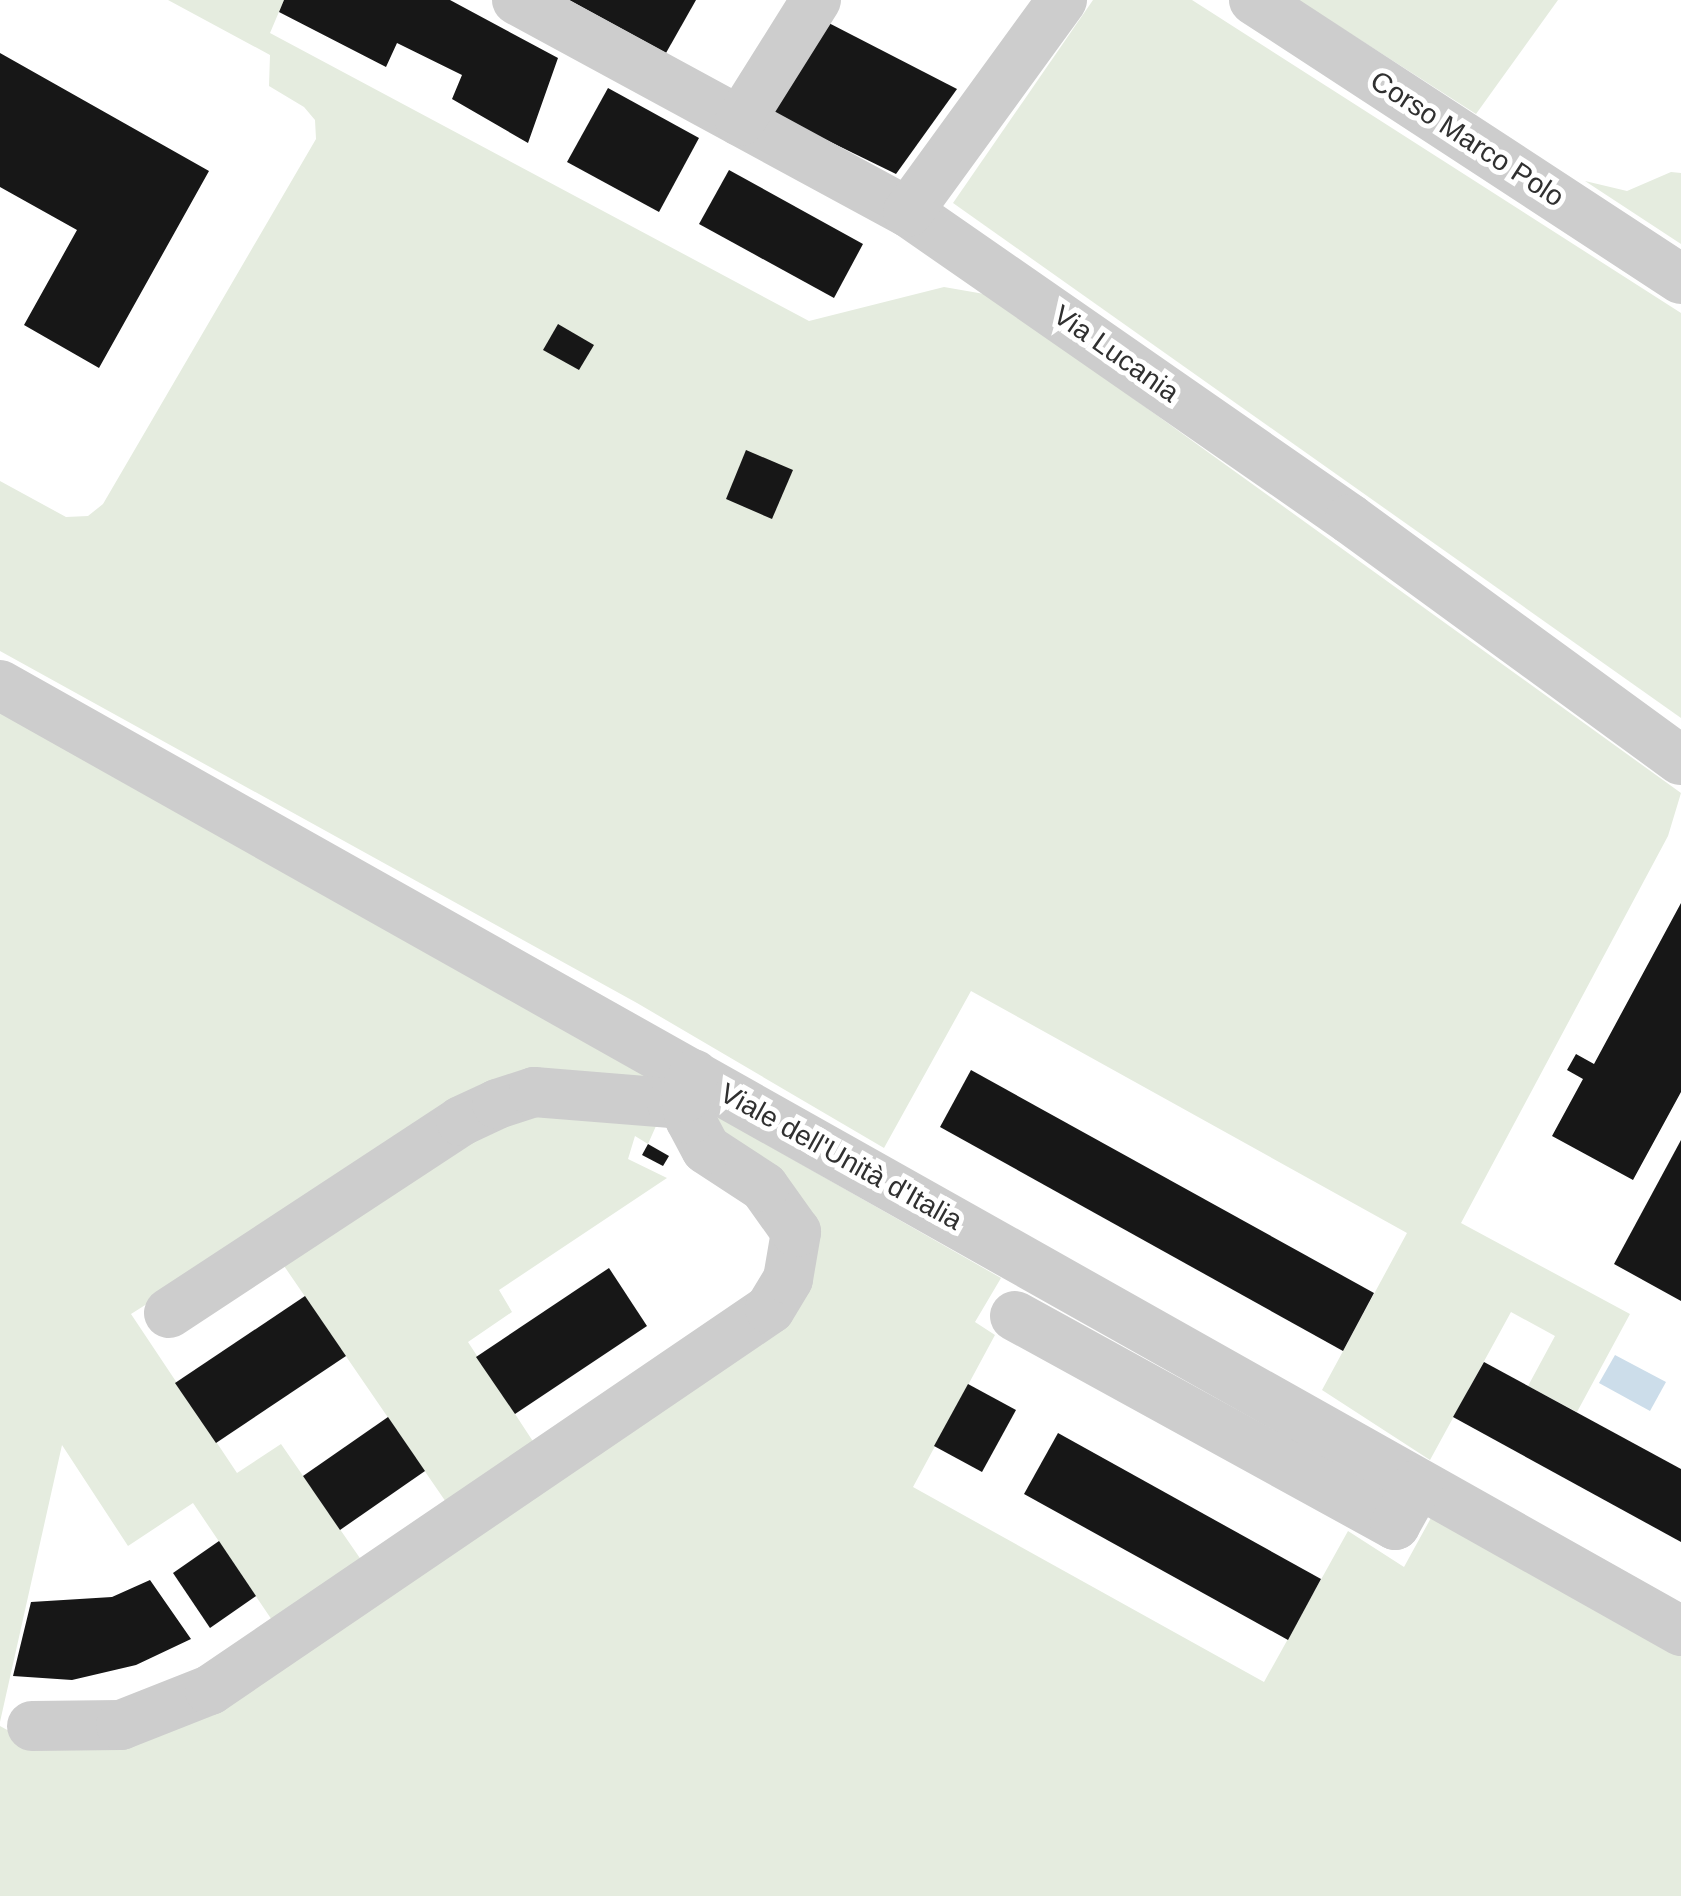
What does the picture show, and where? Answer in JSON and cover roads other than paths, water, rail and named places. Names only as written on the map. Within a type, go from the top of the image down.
[{"type":"street","name":"Via Lucania","points":[[517,0],[908,212],[1350,518],[1681,760]]},
{"type":"street","points":[[740,121],[816,0]]},
{"type":"street","points":[[908,212],[1062,0]]},
{"type":"street","name":"Corso Marco Polo","points":[[1254,0],[1681,279]]},
{"type":"street","name":"Viale dell'Unità d'Italia","points":[[0,685],[690,1086],[1681,1631]]},
{"type":"street","points":[[169,1312],[461,1121],[497,1104],[534,1092],[672,1104],[690,1086]]},
{"type":"street","points":[[32,1726],[121,1724],[210,1690],[770,1308],[788,1280],[796,1232],[764,1187],[706,1149],[690,1086]]},
{"type":"street","points":[[1015,1316],[1395,1525],[1418,1484]]},
{"type":"water","points":[[1615,1355],[1666,1382],[1650,1411],[1599,1383]]}]
